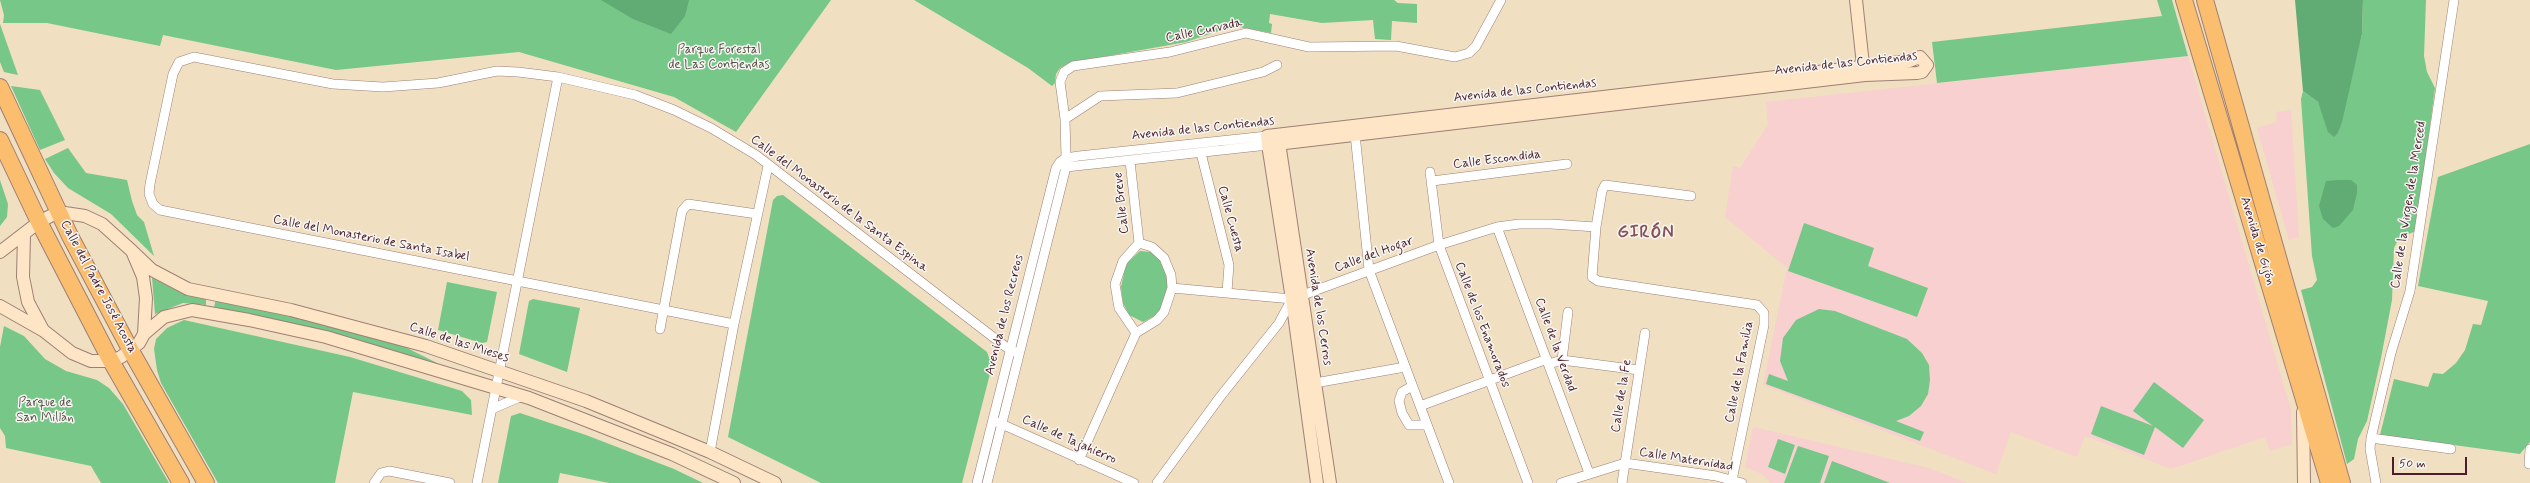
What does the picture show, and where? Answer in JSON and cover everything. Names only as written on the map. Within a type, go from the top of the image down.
[{"type":"highway","name":"Avenida de Gijón","points":[[2184,0],[2329,483]]},
{"type":"highway","points":[[2198,0],[2219,67],[2228,81]]},
{"type":"highway","name":"Avenida de Gijón","points":[[2205,0],[2342,483]]},
{"type":"highway","name":"Calle del Padre José Acosta","points":[[0,87],[58,212],[131,351],[206,483]]},
{"type":"highway","name":"Calle del Padre José Acosta","points":[[0,140],[38,222],[111,361],[181,483]]},
{"type":"main road","points":[[1856,0],[1864,71]]},
{"type":"main road","name":"Avenida de las Contiendas","points":[[1273,140],[1355,134],[1864,71]]},
{"type":"main road","name":"Avenida de las Contiendas","points":[[1273,140],[1864,71]]},
{"type":"main road","name":"Avenida de los Cerros","points":[[1273,140],[1289,283],[1287,297],[1315,383],[1330,483]]},
{"type":"main road","name":"Avenida de los Cerros","points":[[1273,140],[1287,297],[1296,326],[1317,483]]},
{"type":"main road","points":[[0,252],[24,235],[38,222],[58,212]]},
{"type":"main road","name":"Calle de las Mieses","points":[[58,212],[85,216],[102,224],[152,270],[188,289],[291,310],[387,335],[499,370],[612,412],[710,452],[774,483]]},
{"type":"main road","points":[[24,235],[23,277],[28,302],[44,331]]},
{"type":"main road","points":[[132,251],[142,277],[146,298],[144,334]]},
{"type":"main road","points":[[0,306],[44,331],[72,353],[91,361],[111,361],[131,351],[144,334],[164,317],[185,311],[203,311],[326,337],[399,357],[522,396],[672,454],[732,482]]},
{"type":"main road","points":[[387,335],[424,352],[489,373],[495,388]]},
{"type":"main road","points":[[495,388],[502,382],[511,381],[590,411],[612,412]]},
{"type":"main road","points":[[2302,392],[2304,483]]},
{"type":"main road","points":[[672,454],[710,452],[712,465],[732,482]]},
{"type":"street","name":"Calle Curvada","points":[[1066,163],[1065,119],[1060,82],[1064,72],[1073,66],[1170,52],[1246,33],[1310,47],[1396,46],[1455,57],[1469,53],[1476,46],[1501,0]]},
{"type":"street","name":"Calle de la Virgen de la Merced","points":[[2376,483],[2370,449],[2392,353],[2410,291],[2454,0]]},
{"type":"street","name":"Calle del Monasterio de la Santa Espina","points":[[183,59],[194,57],[333,84],[383,87],[438,83],[497,71],[537,73],[635,95],[674,110],[717,132],[756,155],[768,166],[1010,349],[1019,354]]},
{"type":"street","name":"Calle del Monasterio de Santa Isabel","points":[[183,59],[179,62],[172,74],[150,184],[150,194],[154,204],[160,210],[734,324]]},
{"type":"street","points":[[1065,119],[1100,96],[1177,93],[1263,72],[1278,65]]},
{"type":"street","points":[[477,483],[558,77]]},
{"type":"street","points":[[1355,134],[1369,270],[1449,483]]},
{"type":"street","name":"Avenida de las Contiendas","points":[[1066,163],[1130,161],[1201,153],[1273,140]]},
{"type":"street","name":"Avenida de las Contiendas","points":[[1066,163],[1273,140]]},
{"type":"street","name":"Calle Cuesta","points":[[1201,153],[1229,265],[1227,292]]},
{"type":"street","name":"Calle Breve","points":[[1130,161],[1139,243]]},
{"type":"street","name":"Avenida de los Recreos","points":[[977,483],[1056,168],[1066,163]]},
{"type":"street","name":"Avenida de los Recreos","points":[[987,483],[1066,163]]},
{"type":"street","name":"Calle Escondida","points":[[1432,182],[1567,164]]},
{"type":"street","points":[[710,452],[734,324],[768,166]]},
{"type":"street","name":"Calle de los Enamorados","points":[[1430,172],[1439,245],[1528,483]]},
{"type":"street","points":[[1596,227],[1602,191],[1605,184],[1691,196]]},
{"type":"street","points":[[660,328],[682,211],[688,204],[757,214]]},
{"type":"street","name":"Calle del Hogar","points":[[1287,297],[1439,245],[1497,227],[1519,224],[1596,227]]},
{"type":"street","name":"Calle de la Verdad","points":[[1497,227],[1589,473]]},
{"type":"street","name":"Calle de la Familia","points":[[1596,227],[1592,277],[1598,281],[1757,305],[1764,313],[1764,325],[1732,480]]},
{"type":"street","points":[[1079,460],[1136,333],[1157,320],[1164,312],[1172,288],[1172,275],[1164,258],[1152,247],[1139,243],[1122,261],[1115,284],[1119,308],[1136,333]]},
{"type":"street","points":[[1157,483],[1220,397],[1279,323],[1287,297],[1283,290],[1289,283]]},
{"type":"street","points":[[1172,288],[1287,297]]},
{"type":"street","points":[[1562,360],[1568,312]]},
{"type":"street","name":"Avenida de los Cerros","points":[[1279,323],[1289,323],[1296,326]]},
{"type":"street","name":"Calle de la Fe","points":[[1622,483],[1645,333]]},
{"type":"street","points":[[1420,406],[1489,380],[1548,362],[1562,360],[1639,370]]},
{"type":"street","points":[[1315,383],[1405,367]]},
{"type":"street","points":[[1412,386],[1402,392],[1399,401],[1402,413],[1409,425],[1427,425]]},
{"type":"street","points":[[492,409],[522,396]]},
{"type":"street","name":"Calle de Tajahierro","points":[[993,420],[1079,460],[1134,483]]},
{"type":"street","points":[[2372,438],[2451,449]]},
{"type":"street","points":[[2529,464],[2530,449]]},
{"type":"street","points":[[1561,483],[1589,473],[1625,464]]},
{"type":"street","name":"Calle Maternidad","points":[[1625,464],[1732,480],[1742,483]]},
{"type":"street","points":[[374,483],[381,473],[389,471],[450,483]]},
{"type":"shaded area","points":[[2188,56],[2291,410],[2292,444],[2270,451],[2265,437],[2171,469],[2085,436],[2077,457],[2011,432],[1996,474],[1763,385],[1787,268],[1725,217],[1733,166],[1740,168],[1768,125],[1766,102]]},
{"type":"shaded area","points":[[2291,110],[2299,237],[2289,240],[2257,128],[2277,122],[2276,112]]},
{"type":"shaded area","points":[[1753,427],[1929,468],[1967,483],[1771,483],[1762,474],[1745,467]]},
{"type":"green space","name":"Parque Forestal de Las Contiendas","points":[[0,0],[831,0],[736,132],[674,97],[519,52],[336,70],[163,35],[160,46],[47,23],[3,23],[4,15]]},
{"type":"green space","points":[[601,0],[689,0],[685,16],[671,34],[633,19]]},
{"type":"green space","points":[[914,0],[1394,0],[1398,3],[1417,4],[1417,23],[1392,21],[1391,40],[1375,39],[1373,20],[1322,23],[1270,14],[1269,23],[1272,24],[1271,33],[1234,26],[1186,42],[1069,63],[1060,68],[1056,74],[1055,83],[1052,86],[1028,68]]},
{"type":"green space","points":[[2157,0],[2172,0],[2188,56],[1937,83],[1932,42],[2162,16]]},
{"type":"green space","points":[[2295,0],[2363,0],[2362,34],[2342,122],[2338,133],[2334,137],[2328,132],[2318,102],[2303,91]]},
{"type":"green space","points":[[2363,0],[2426,0],[2424,56],[2427,72],[2435,88],[2416,231],[2399,238],[2394,248],[2392,300],[2381,358],[2367,421],[2358,439],[2354,459],[2347,464],[2301,290],[2312,287],[2317,280],[2312,256],[2301,99],[2303,91],[2318,102],[2323,114],[2338,133],[2362,34]]},
{"type":"green space","points":[[0,24],[18,75],[4,72],[0,62]]},
{"type":"green space","points":[[11,86],[40,90],[65,140],[40,150]]},
{"type":"green space","points":[[2530,144],[2530,442],[2520,454],[2380,435],[2394,379],[2428,387],[2433,373],[2443,374],[2456,363],[2465,350],[2473,324],[2481,325],[2488,301],[2418,286],[2438,177]]},
{"type":"green space","points":[[68,148],[86,173],[127,180],[132,201],[137,215],[144,222],[154,256],[111,214],[68,188],[54,173],[45,159]]},
{"type":"green space","points":[[0,180],[8,204],[7,217],[0,226]]},
{"type":"green space","points":[[2351,180],[2357,185],[2357,193],[2353,210],[2339,226],[2333,228],[2323,219],[2319,206],[2326,181]]},
{"type":"green space","points":[[783,195],[987,352],[992,366],[962,483],[821,483],[728,437],[773,200],[777,196]]},
{"type":"green space","points":[[1804,223],[1874,248],[1868,266],[1928,288],[1917,317],[1788,271]]},
{"type":"green space","points":[[1140,251],[1151,252],[1161,259],[1168,281],[1165,301],[1158,314],[1143,322],[1129,315],[1123,303],[1121,287],[1126,264]]},
{"type":"green space","points":[[152,278],[181,293],[206,298],[206,305],[183,303],[155,314]]},
{"type":"green space","points":[[447,282],[497,292],[487,342],[482,343],[438,330]]},
{"type":"green space","points":[[216,299],[309,320],[403,346],[439,364],[320,330],[214,307]]},
{"type":"green space","points":[[533,299],[580,308],[567,372],[519,354],[529,301]]},
{"type":"green space","points":[[1819,309],[1835,311],[1907,339],[1922,353],[1929,365],[1930,380],[1928,394],[1921,406],[1909,416],[1896,421],[1924,432],[1920,441],[1766,384],[1769,374],[1788,381],[1780,361],[1783,338],[1796,320]]},
{"type":"green space","points":[[184,320],[350,357],[462,391],[471,400],[472,415],[353,392],[335,483],[218,483],[161,383],[157,370],[154,349],[156,339],[167,328]]},
{"type":"green space","name":"Parque de San Millán","points":[[4,326],[24,336],[45,359],[66,371],[97,380],[109,388],[123,404],[169,483],[101,483],[91,466],[6,448],[5,436],[0,428],[0,347]]},
{"type":"green space","points":[[2154,382],[2204,420],[2183,448],[2155,427],[2144,455],[2091,434],[2101,406],[2153,426],[2133,411]]},
{"type":"green space","points":[[520,413],[586,435],[674,469],[703,483],[609,483],[560,473],[558,483],[498,483],[511,416]]},
{"type":"green space","points":[[1778,439],[1795,445],[1785,474],[1768,467]]},
{"type":"green space","points":[[1798,446],[1829,456],[1820,483],[1784,483]]},
{"type":"green space","points":[[1832,461],[1864,473],[1890,483],[1824,483]]},
{"type":"district","name":"GIRÓN","points":[[1646,233]]}]
